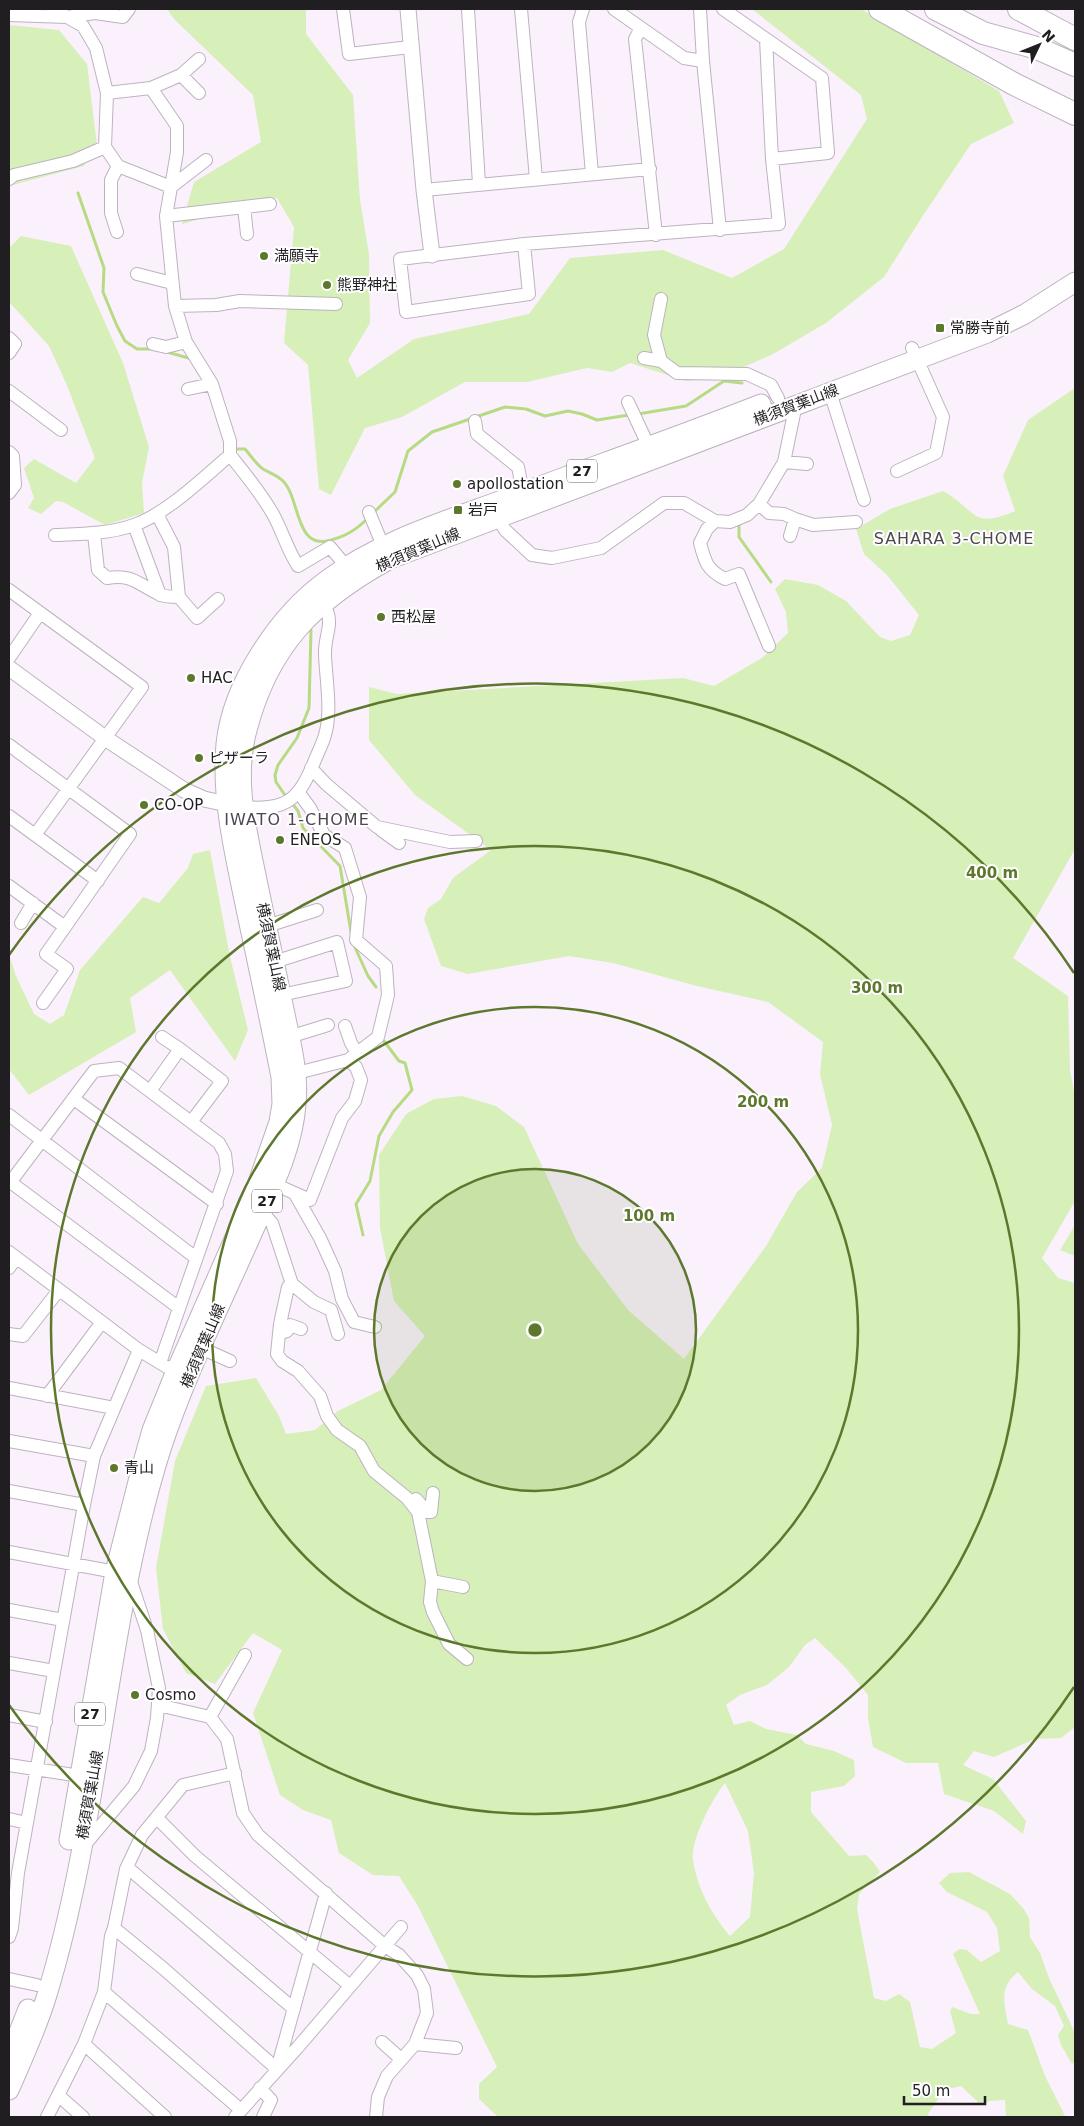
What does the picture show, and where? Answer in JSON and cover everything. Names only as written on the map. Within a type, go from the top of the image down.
[{"type":"highway","points":[[880,9],[1014,84],[1075,114]]},
{"type":"highway","points":[[936,9],[987,26],[1075,65]]},
{"type":"highway","points":[[970,9],[987,26],[1027,34],[1075,58]]},
{"type":"highway","points":[[1019,9],[1075,39]]},
{"type":"main road","name":"横須賀葉山線","points":[[9,2090],[28,2047],[45,2000],[64,1933],[80,1851],[122,1576],[143,1516],[162,1448],[201,1348],[274,1184],[288,1144],[296,1113],[296,1073],[281,995],[267,926],[235,806],[241,784],[245,737],[252,710],[266,676],[281,649],[304,620],[351,573],[383,546],[523,492],[649,447],[787,401],[830,392],[1008,310],[1075,268]]},
{"type":"main road","name":"横須賀葉山線","points":[[9,2057],[37,1985],[63,1878],[80,1776],[152,1430],[168,1367],[254,1194],[276,1131],[282,1104],[281,1077],[239,876],[235,806],[226,744],[228,730],[245,684],[274,631],[314,590],[351,573],[498,518],[787,401],[914,354],[1003,326],[1038,307],[1075,282]]},
{"type":"street","points":[[53,9],[82,26],[96,48],[107,93],[105,147],[118,166],[170,187]]},
{"type":"street","points":[[9,15],[67,17],[95,13],[123,17],[129,9]]},
{"type":"street","points":[[343,9],[349,54],[410,47]]},
{"type":"street","points":[[408,9],[410,47],[432,255]]},
{"type":"street","points":[[468,9],[480,184]]},
{"type":"street","points":[[521,9],[536,179]]},
{"type":"street","points":[[583,9],[579,22],[592,174]]},
{"type":"street","points":[[614,9],[684,58],[703,61]]},
{"type":"street","points":[[700,9],[703,61],[720,230]]},
{"type":"street","points":[[723,9],[822,78],[828,153],[772,159]]},
{"type":"street","points":[[641,28],[635,39],[656,234]]},
{"type":"street","points":[[524,244],[529,294],[406,312],[400,259],[524,244],[779,224],[772,159],[766,39]]},
{"type":"street","points":[[107,93],[151,88],[181,75],[199,59]]},
{"type":"street","points":[[181,75],[199,93]]},
{"type":"street","points":[[151,88],[176,126],[177,152],[166,216],[175,306],[186,342],[212,384],[230,442],[230,455],[255,486],[274,517],[298,566],[330,548],[351,573]]},
{"type":"street","points":[[9,179],[14,175],[73,161],[105,147]]},
{"type":"street","points":[[170,187],[206,160]]},
{"type":"street","points":[[117,232],[111,214],[111,180],[118,166]]},
{"type":"street","points":[[424,190],[650,169]]},
{"type":"street","points":[[166,216],[270,204]]},
{"type":"street","points":[[244,207],[250,226]]},
{"type":"street","points":[[137,274],[172,283]]},
{"type":"street","points":[[661,299],[654,335],[661,361]]},
{"type":"street","points":[[175,306],[216,305],[240,301],[336,304]]},
{"type":"street","points":[[9,338],[15,344],[9,353]]},
{"type":"street","points":[[153,344],[166,347],[186,342]]},
{"type":"street","points":[[897,471],[936,453],[943,417],[914,354]]},
{"type":"street","points":[[498,518],[505,530],[532,555],[552,558],[601,548],[664,503],[684,503],[715,521],[730,522],[747,515],[759,504],[784,462],[787,401],[771,385],[747,374],[676,373],[661,361],[644,358]]},
{"type":"street","points":[[188,389],[212,384]]},
{"type":"street","points":[[9,391],[61,430]]},
{"type":"street","points":[[830,392],[864,500]]},
{"type":"street","points":[[628,402],[649,447]]},
{"type":"street","points":[[475,421],[477,434],[518,468],[523,492]]},
{"type":"street","points":[[9,452],[13,456],[15,485],[9,493]]},
{"type":"street","points":[[55,535],[94,534],[134,525],[157,514],[230,455]]},
{"type":"street","points":[[784,462],[807,464]]},
{"type":"street","points":[[759,504],[769,513],[784,514],[813,525],[856,522]]},
{"type":"street","points":[[369,512],[383,546]]},
{"type":"street","points":[[157,514],[174,547],[179,597],[198,618],[218,599]]},
{"type":"street","points":[[790,536],[795,518]]},
{"type":"street","points":[[715,521],[707,529],[700,543],[704,559],[712,572],[725,579],[739,574],[768,646]]},
{"type":"street","points":[[134,525],[160,596]]},
{"type":"street","points":[[94,534],[98,570],[107,578],[122,576],[141,583],[160,596],[179,597]]},
{"type":"street","points":[[9,590],[142,687],[34,835]]},
{"type":"street","points":[[9,668],[106,738],[184,790],[204,799],[235,806],[262,809],[283,804],[299,793],[326,735],[328,704],[325,651],[330,614],[323,603]]},
{"type":"street","points":[[9,658],[40,613]]},
{"type":"street","points":[[9,745],[130,834],[46,954],[67,968],[42,1003]]},
{"type":"street","points":[[311,768],[326,784],[399,843]]},
{"type":"street","points":[[296,1073],[352,1056],[378,1037],[388,995],[386,966],[356,940],[360,897],[344,848],[324,835],[310,808],[299,793]]},
{"type":"street","points":[[9,816],[98,881]]},
{"type":"street","points":[[377,827],[450,842],[476,841]]},
{"type":"street","points":[[9,886],[65,926]]},
{"type":"street","points":[[21,923],[32,903]]},
{"type":"street","points":[[267,926],[317,910]]},
{"type":"street","points":[[274,962],[337,942],[346,981],[281,995]]},
{"type":"street","points":[[289,1037],[328,1025]]},
{"type":"street","points":[[274,1184],[310,1200],[342,1118],[355,1101],[361,1080],[352,1056],[351,1043],[345,1026]]},
{"type":"street","points":[[162,1037],[222,1081],[191,1122]]},
{"type":"street","points":[[150,1091],[180,1049]]},
{"type":"street","points":[[11,1259],[59,1290],[139,1350],[168,1367],[179,1308],[217,1204],[227,1170],[225,1154],[219,1143],[119,1068],[94,1071],[9,1182],[179,1308]]},
{"type":"street","points":[[74,1099],[217,1204]]},
{"type":"street","points":[[9,1115],[196,1258]]},
{"type":"street","points":[[295,1194],[320,1238],[335,1270],[342,1299],[354,1322],[375,1327]]},
{"type":"street","points":[[262,1212],[272,1223],[292,1284],[314,1302],[331,1310],[338,1334]]},
{"type":"street","points":[[292,1284],[288,1287],[280,1324],[277,1354],[282,1361],[298,1370],[320,1396],[327,1416],[337,1430],[360,1446],[374,1471],[407,1498],[418,1512],[432,1581],[430,1602],[437,1628],[449,1644],[467,1658]]},
{"type":"street","points":[[9,1334],[23,1336],[59,1290]]},
{"type":"street","points":[[47,1396],[102,1322]]},
{"type":"street","points":[[280,1324],[284,1332],[287,1331],[290,1325],[301,1329]]},
{"type":"street","points":[[201,1348],[230,1361]]},
{"type":"street","points":[[10,1931],[13,1872],[27,1823],[94,1456],[139,1350]]},
{"type":"street","points":[[9,1388],[114,1408]]},
{"type":"street","points":[[9,1441],[94,1456]]},
{"type":"street","points":[[9,1491],[84,1505]]},
{"type":"street","points":[[407,1498],[414,1497],[427,1512],[431,1512],[433,1492]]},
{"type":"street","points":[[9,1552],[73,1564],[122,1576],[147,1630],[159,1688],[151,1751],[134,1786],[80,1851]]},
{"type":"street","points":[[432,1581],[463,1587]]},
{"type":"street","points":[[9,1610],[63,1620]]},
{"type":"street","points":[[210,1717],[245,1655]]},
{"type":"street","points":[[9,1662],[54,1671]]},
{"type":"street","points":[[158,1705],[210,1717],[227,1739],[243,1813],[258,1836],[385,1946],[399,1955],[417,1975],[424,1989],[427,2013],[415,2044],[387,2076],[378,2097],[376,2117]]},
{"type":"street","points":[[9,1715],[46,1722]]},
{"type":"street","points":[[9,1765],[80,1776]]},
{"type":"street","points":[[47,2117],[84,2044],[104,1992],[111,1936],[126,1870],[142,1835],[183,1785],[235,1773]]},
{"type":"street","points":[[157,1818],[195,1856],[349,1985]]},
{"type":"street","points":[[9,1820],[27,1823]]},
{"type":"street","points":[[128,1868],[294,2009]]},
{"type":"street","points":[[277,2069],[326,1893]]},
{"type":"street","points":[[104,1992],[238,2114],[401,1927]]},
{"type":"street","points":[[114,1928],[164,1969],[277,2069]]},
{"type":"street","points":[[9,1979],[37,1985]]},
{"type":"street","points":[[382,2042],[401,2059]]},
{"type":"street","points":[[84,2044],[165,2117]]},
{"type":"street","points":[[415,2044],[456,2048]]},
{"type":"street","points":[[260,2088],[271,2100],[263,2117]]},
{"type":"street","points":[[59,2096],[83,2117]]},
{"type":"green space","points":[[167,9],[306,9],[306,34],[353,95],[360,200],[369,254],[370,323],[348,360],[357,378],[414,339],[529,314],[570,258],[663,250],[732,278],[784,249],[867,119],[861,95],[752,9],[861,9],[999,91],[1014,123],[971,144],[884,277],[826,323],[773,354],[717,379],[686,381],[630,363],[612,372],[587,368],[527,382],[465,382],[402,417],[365,428],[331,495],[319,489],[308,365],[284,343],[294,227],[277,198],[182,224],[194,182],[261,142],[253,95],[174,19]]},
{"type":"green space","points":[[9,25],[59,30],[87,64],[97,145],[84,166],[9,186]]},
{"type":"green space","points":[[21,236],[71,246],[123,363],[149,447],[142,483],[144,513],[105,525],[63,502],[56,501],[41,514],[28,508],[34,498],[24,468],[34,459],[76,483],[95,458],[66,383],[49,346],[9,303],[9,248]]},
{"type":"green space","points":[[1075,388],[1075,849],[1013,958],[1068,996],[1070,1070],[1075,1097],[1075,1201],[1042,1258],[1058,1278],[1075,1283],[1075,1727],[1061,1738],[1035,1739],[994,1757],[974,1751],[963,1765],[993,1779],[1026,1821],[1023,1834],[994,1811],[944,1794],[938,1763],[906,1763],[873,1747],[868,1718],[868,1695],[846,1668],[815,1638],[805,1645],[789,1667],[767,1685],[740,1695],[726,1705],[734,1725],[750,1721],[766,1729],[797,1735],[806,1744],[834,1751],[854,1760],[855,1776],[844,1786],[811,1792],[811,1812],[849,1856],[866,1855],[880,1872],[859,1894],[857,1909],[874,1998],[886,2001],[899,1994],[910,2002],[920,2047],[932,2049],[956,2033],[950,2011],[952,2007],[971,2014],[980,2014],[953,1954],[959,1949],[967,1950],[981,1962],[1000,1951],[997,1928],[987,1912],[947,1892],[939,1883],[950,1873],[969,1872],[1010,1894],[1023,1908],[1029,1918],[1030,1937],[1040,1953],[1049,1978],[1075,2033],[1075,2062],[1072,2064],[1061,2045],[1058,2035],[1064,2026],[1055,2006],[1032,1989],[1018,1972],[1005,1989],[1004,2002],[1008,2024],[1028,2030],[1045,2076],[1065,2116],[1006,2117],[1005,2100],[990,2101],[981,2105],[961,2086],[944,2090],[928,2114],[929,2117],[498,2117],[479,2099],[479,2084],[497,2067],[418,1906],[399,1876],[373,1875],[339,1853],[331,1820],[303,1810],[280,1795],[253,1713],[282,1650],[253,1633],[215,1684],[186,1673],[163,1629],[156,1568],[175,1461],[206,1386],[256,1378],[279,1416],[286,1434],[315,1430],[338,1411],[381,1390],[425,1336],[394,1301],[380,1228],[379,1155],[406,1114],[434,1099],[462,1096],[496,1106],[524,1127],[578,1244],[628,1310],[684,1359],[766,1246],[797,1192],[822,1168],[832,1125],[820,1074],[823,1042],[768,1002],[697,986],[613,963],[569,956],[468,974],[441,966],[424,919],[428,908],[441,899],[453,878],[491,850],[415,795],[369,740],[369,687],[397,694],[683,678],[714,686],[762,658],[788,633],[786,612],[775,589],[785,579],[818,585],[846,601],[880,637],[891,641],[910,635],[919,615],[887,575],[864,554],[856,529],[890,509],[943,491],[975,515],[982,518],[990,519],[1015,511],[1003,476],[1028,420]],"holes":[[[725,1783],[748,1831],[754,1873],[750,1917],[730,1936],[706,1901],[698,1881],[693,1860],[695,1842],[699,1831],[709,1809]]]},
{"type":"green space","points":[[210,850],[230,957],[248,1030],[235,1061],[170,970],[130,998],[136,1032],[29,1095],[9,1069],[9,954],[16,976],[34,1014],[50,1024],[64,1015],[80,970],[143,897],[159,903],[188,868],[193,854]]},
{"type":"green space","points":[[1075,1225],[1075,1256],[1060,1250]]},
{"type":"waterway","points":[[78,193],[104,268],[103,292],[117,326],[125,341],[137,349],[153,349]]},
{"type":"waterway","points":[[167,352],[192,359]]},
{"type":"waterway","points":[[638,414],[686,406],[724,381],[742,383]]},
{"type":"waterway","points":[[373,513],[395,492],[408,451],[432,432],[505,407],[526,409],[545,416],[568,411],[597,420],[629,415]]},
{"type":"waterway","points":[[233,449],[245,449],[260,467],[283,481],[293,498],[303,529],[309,537],[317,541],[339,538],[354,530],[367,519]]},
{"type":"waterway","points":[[739,521],[739,537],[771,582]]},
{"type":"waterway","points":[[287,798],[276,782],[275,775],[278,765],[297,738],[309,708],[311,630]]},
{"type":"waterway","points":[[291,802],[298,811],[303,828],[340,866],[351,932]]},
{"type":"waterway","points":[[353,943],[368,976],[376,987]]},
{"type":"waterway","points":[[363,1235],[356,1204],[370,1181],[379,1136],[393,1112],[412,1090],[405,1063],[399,1061],[384,1041]]},
{"type":"place","name":"満願寺","points":[[264,256]]},
{"type":"place","name":"熊野神社","points":[[327,285]]},
{"type":"place","name":"常勝寺前","points":[[940,328]]},
{"type":"place","name":"apollostation","points":[[457,484]]},
{"type":"place","name":"岩戸","points":[[458,510]]},
{"type":"place","name":"西松屋","points":[[381,617]]},
{"type":"place","name":"HAC","points":[[191,678]]},
{"type":"place","name":"ピザーラ","points":[[199,758]]},
{"type":"place","name":"CO-OP","points":[[144,805]]},
{"type":"place","name":"ENEOS","points":[[280,840]]},
{"type":"place","name":"青山","points":[[114,1468]]},
{"type":"place","name":"Cosmo","points":[[135,1695]]},
{"type":"district","name":"SAHARA 3-CHOME","points":[[954,538]]},
{"type":"district","name":"IWATO 1-CHOME","points":[[297,819]]}]
